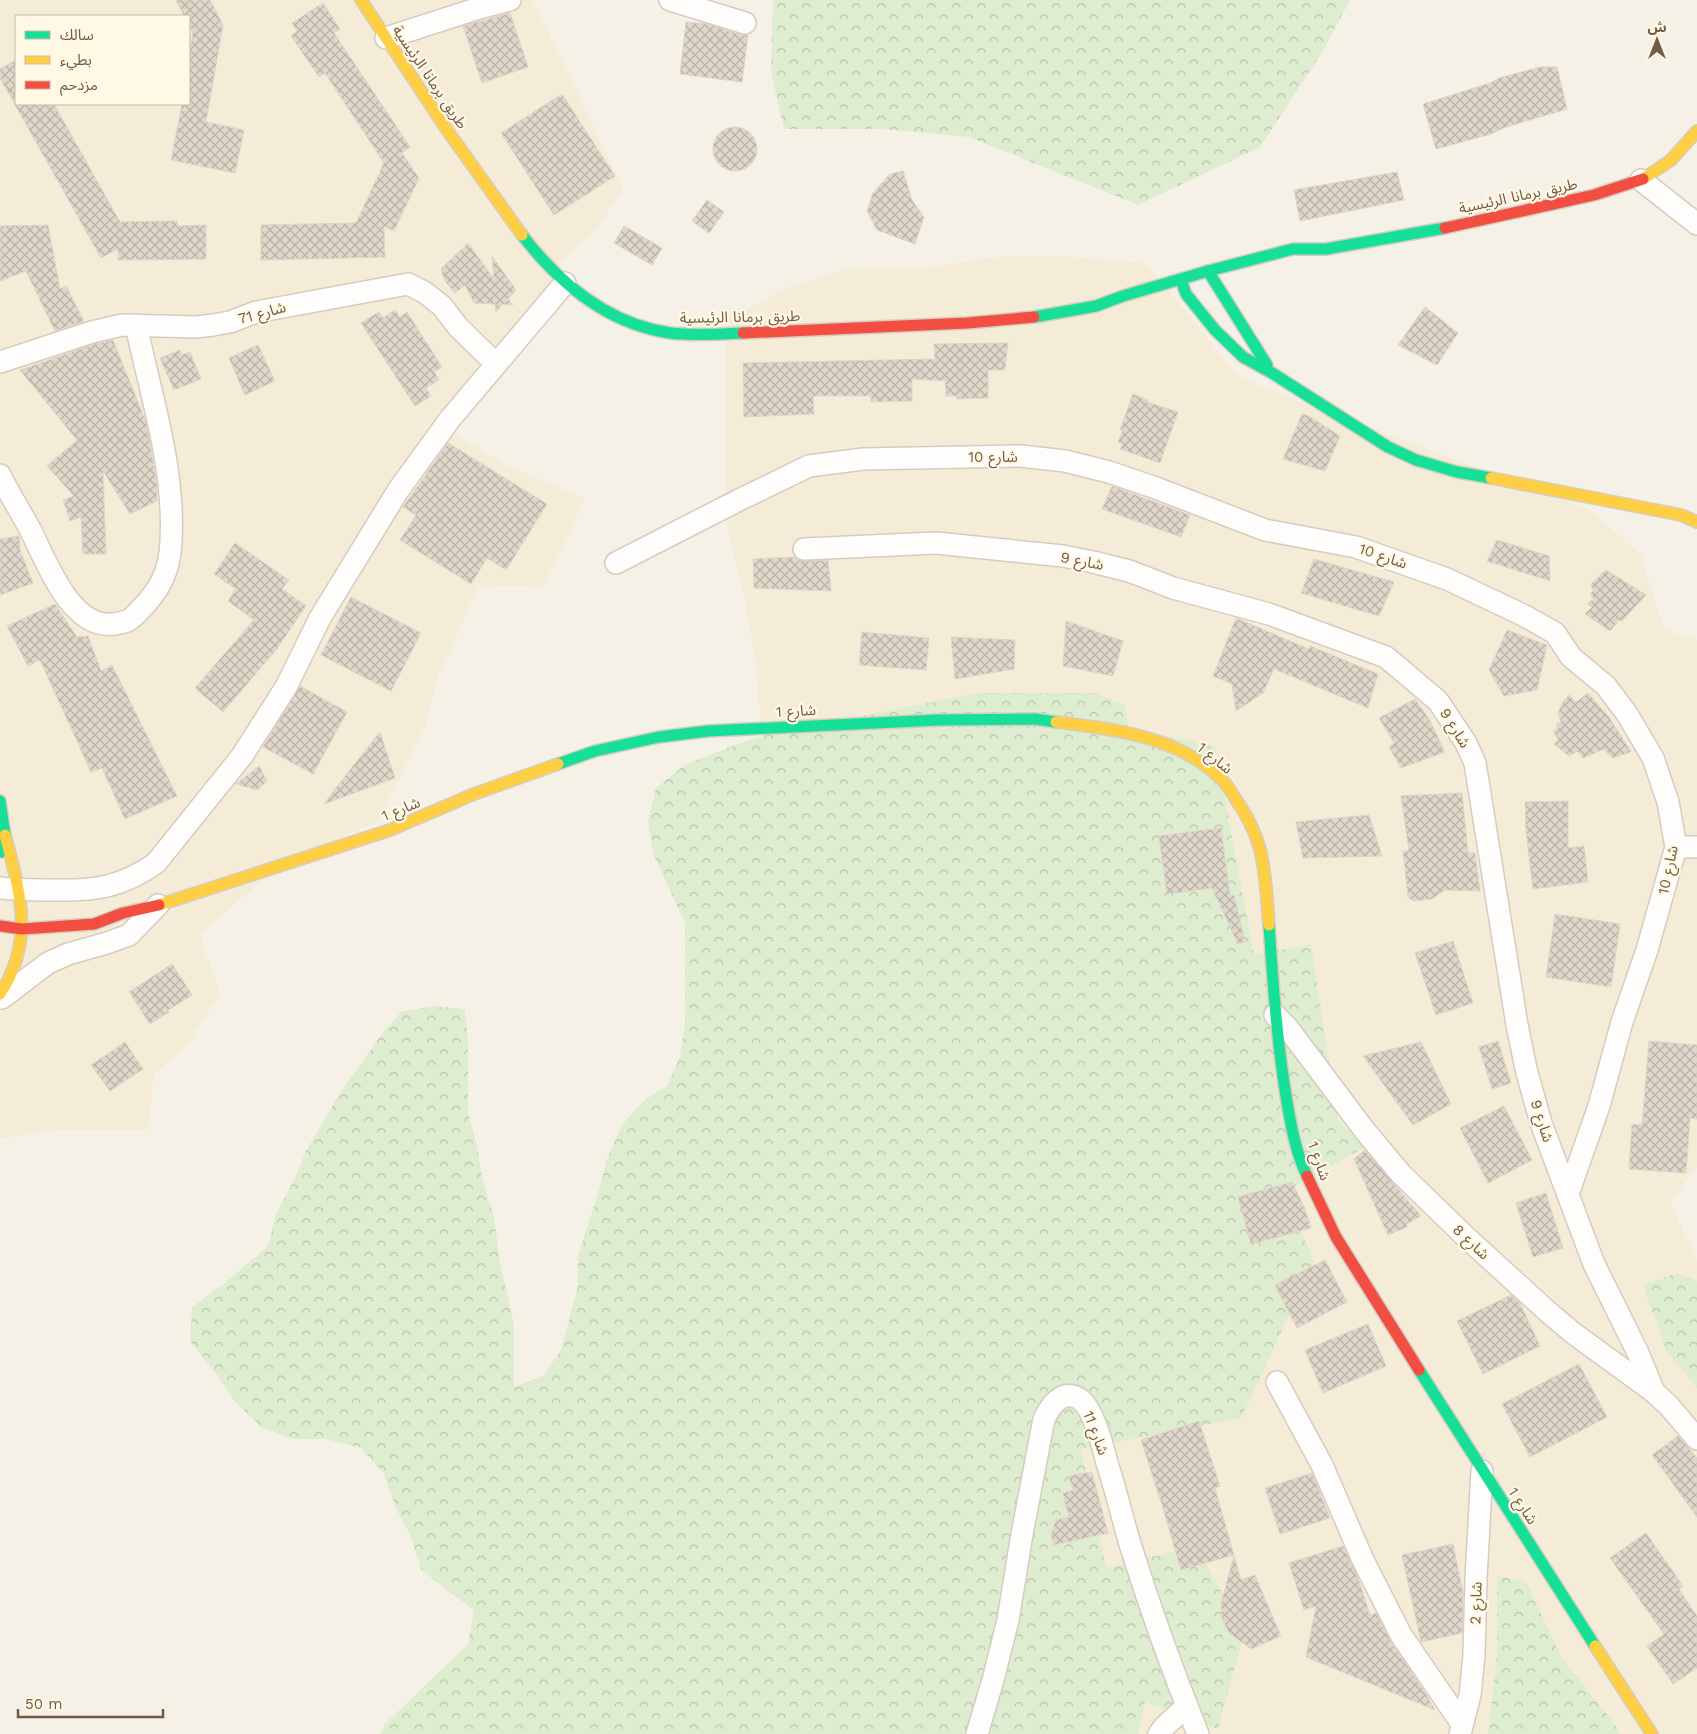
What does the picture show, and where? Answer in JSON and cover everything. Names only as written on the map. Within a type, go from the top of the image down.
[{"type":"main road","name":"طريق برمانا الرئيسية","points":[[361,0],[429,104],[491,193],[536,254],[565,283],[606,310],[637,325],[667,332],[700,336],[967,323],[1040,316],[1096,306],[1208,270],[1293,249],[1326,249],[1540,208],[1594,195],[1641,180],[1671,160],[1697,131]]},
{"type":"main road","name":"طريق برمانا الرئيسية","points":[[1302,262],[1326,249]]},
{"type":"main road","points":[[1208,270],[1213,287],[1272,373]]},
{"type":"main road","points":[[1181,280],[1182,295],[1242,357],[1272,373],[1388,447],[1416,460],[1457,472],[1681,515],[1697,522]]},
{"type":"main road","points":[[1182,295],[1213,287]]},
{"type":"main road","name":"طريق برمانا الرئيسية","points":[[1096,306],[1125,307]]},
{"type":"main road","name":"شارع 1","points":[[0,926],[22,929],[94,924],[123,913],[158,905],[390,830],[474,794],[595,751],[659,736],[708,731],[938,720],[1035,720],[1100,727],[1130,733],[1165,744],[1198,760],[1220,778],[1243,808],[1260,849],[1266,882],[1275,1015],[1281,1068],[1291,1125],[1303,1168],[1336,1237],[1482,1471],[1652,1734]]},
{"type":"main road","points":[[0,802],[10,889],[22,929],[21,945],[17,959],[10,978],[0,994]]},
{"type":"main road","points":[[0,855],[4,834]]},
{"type":"street","points":[[386,38],[510,0]]},
{"type":"street","points":[[670,0],[745,23]]},
{"type":"street","points":[[1641,180],[1697,224]]},
{"type":"street","points":[[10,889],[75,891],[100,888],[140,874],[156,863],[242,756],[286,687],[320,618],[400,489],[450,419],[565,283]]},
{"type":"street","name":"شارع 71","points":[[0,362],[122,324],[196,327],[213,325],[230,322],[256,312],[408,284],[424,292],[442,306],[458,327],[496,364]]},
{"type":"street","points":[[0,475],[52,575],[83,616],[100,624],[130,621],[152,598],[168,570],[171,542],[171,501],[165,454],[136,326]]},
{"type":"street","name":"شارع 10","points":[[616,563],[809,466],[863,460],[1021,456],[1065,461],[1109,472],[1264,530],[1356,547],[1447,579],[1523,615],[1555,633],[1571,656],[1606,686],[1627,714],[1653,758],[1668,802],[1676,847],[1647,950],[1622,1022],[1599,1106],[1568,1194]]},
{"type":"street","name":"شارع 9","points":[[804,549],[936,543],[1036,553],[1094,562],[1129,571],[1172,588],[1269,614],[1386,657],[1438,701],[1466,743],[1475,763],[1517,1025],[1526,1068],[1541,1122],[1594,1264],[1638,1353],[1654,1392]]},
{"type":"street","points":[[1676,847],[1697,848]]},
{"type":"street","points":[[0,999],[48,963],[68,954],[129,935],[158,905]]},
{"type":"street","name":"شارع 8","points":[[1275,1015],[1287,1027],[1364,1130],[1401,1174],[1467,1238],[1547,1311],[1573,1333],[1654,1392],[1669,1406],[1697,1439]]},
{"type":"street","points":[[1277,1382],[1322,1465],[1362,1558],[1401,1635],[1461,1729]]},
{"type":"street","name":"شارع 11","points":[[977,1734],[1008,1620],[1044,1419],[1051,1406],[1059,1398],[1068,1396],[1077,1397],[1084,1402],[1089,1410],[1101,1442],[1130,1543],[1156,1622],[1198,1734]]},
{"type":"street","name":"شارع 2","points":[[1461,1729],[1470,1695],[1474,1655],[1482,1471]]},
{"type":"street","points":[[1160,1734],[1165,1726],[1187,1706]]},
{"type":"shaded area","points":[[0,0],[533,0],[623,188],[597,228],[560,263],[537,308],[470,383],[456,434],[502,463],[585,498],[545,585],[479,587],[436,681],[424,729],[378,821],[277,867],[200,935],[220,994],[185,1048],[154,1073],[148,1130],[56,1130],[0,1139]]},
{"type":"shaded area","points":[[997,257],[1071,257],[1146,263],[1239,377],[1319,409],[1589,509],[1641,555],[1664,629],[1697,640],[1697,1167],[1670,1202],[1697,1261],[1697,1734],[1013,1734],[1008,1666],[1210,971],[761,727],[755,658],[744,595],[726,521],[726,320],[790,286],[853,268],[922,268]]},
{"type":"green space","points":[[773,0],[1350,0],[1323,51],[1260,147],[1138,205],[969,137],[883,129],[784,129],[771,71]]},
{"type":"green space","points":[[978,693],[1095,693],[1125,705],[1128,729],[1215,746],[1254,955],[1311,944],[1338,1120],[1365,1147],[1284,1192],[1314,1262],[1241,1418],[1081,1449],[1106,1568],[1197,1546],[1244,1634],[1218,1729],[1145,1702],[1138,1734],[380,1734],[385,1724],[468,1644],[474,1610],[421,1569],[410,1535],[395,1506],[384,1474],[361,1448],[326,1439],[294,1439],[262,1428],[233,1399],[190,1341],[192,1307],[221,1286],[268,1246],[276,1214],[294,1180],[306,1151],[340,1093],[381,1035],[401,1012],[433,1006],[465,1009],[468,1041],[468,1113],[477,1145],[482,1177],[494,1217],[500,1263],[514,1324],[514,1387],[543,1376],[561,1350],[578,1286],[578,1255],[598,1194],[607,1159],[622,1125],[642,1102],[668,1085],[680,1056],[685,1024],[685,923],[653,854],[648,821],[656,788],[686,764],[749,740],[779,732]]},
{"type":"green space","points":[[1677,1273],[1697,1281],[1697,1388],[1667,1352],[1643,1286]]},
{"type":"green space","points":[[1497,1576],[1526,1581],[1561,1657],[1614,1723],[1620,1734],[1488,1734],[1497,1656]]},
{"type":"building","points":[[176,0],[210,0],[223,25],[206,122],[244,130],[235,173],[171,160],[182,105],[190,105],[190,49],[193,33],[190,27],[190,15],[184,15]]},
{"type":"building","points":[[323,3],[340,29],[334,33],[410,147],[402,153],[419,178],[394,231],[384,226],[385,257],[261,260],[261,225],[356,223],[384,163],[325,73],[319,77],[291,36],[297,31],[292,23]]},
{"type":"building","points":[[510,13],[528,67],[482,83],[463,26]]},
{"type":"building","points":[[686,22],[707,24],[741,35],[748,35],[742,82],[680,74]]},
{"type":"building","points":[[15,61],[15,105],[0,78],[0,69]]},
{"type":"building","points":[[1540,67],[1557,67],[1567,109],[1503,128],[1491,134],[1436,149],[1423,104],[1490,83],[1499,78]]},
{"type":"building","points":[[562,94],[615,176],[554,215],[501,133]]},
{"type":"building","points":[[15,105],[55,105],[120,222],[177,221],[177,226],[206,225],[206,259],[118,260],[118,249],[101,258]]},
{"type":"building","points":[[735,127],[747,131],[753,137],[757,149],[753,161],[747,167],[735,171],[723,167],[717,161],[713,149],[717,137],[723,131]]},
{"type":"building","points":[[903,171],[912,200],[924,217],[915,244],[877,230],[867,211],[873,193],[890,174]]},
{"type":"building","points":[[1397,172],[1404,200],[1300,221],[1294,190]]},
{"type":"building","points":[[707,200],[724,212],[709,233],[692,221]]},
{"type":"building","points":[[48,225],[60,289],[66,286],[84,321],[55,331],[26,271],[0,281],[0,226]]},
{"type":"building","points":[[624,226],[662,248],[652,265],[614,243]]},
{"type":"building","points":[[468,243],[494,279],[492,256],[516,290],[508,299],[513,305],[503,304],[496,312],[495,304],[474,303],[465,285],[455,293],[445,281],[441,269]]},
{"type":"building","points":[[1425,307],[1458,333],[1437,365],[1398,345]]},
{"type":"building","points":[[395,310],[400,317],[407,312],[442,367],[434,372],[439,380],[426,388],[431,396],[415,406],[361,323],[379,312],[383,318]]},
{"type":"building","points":[[113,340],[146,422],[157,488],[157,501],[130,514],[103,471],[106,554],[83,554],[81,517],[70,521],[63,500],[74,496],[47,466],[77,440],[20,370],[95,344]]},
{"type":"building","points":[[1008,343],[1005,370],[988,370],[988,398],[957,399],[957,396],[946,396],[945,381],[912,379],[912,401],[871,402],[871,396],[813,396],[814,414],[744,417],[743,363],[935,359],[934,344]]},
{"type":"building","points":[[258,345],[275,381],[245,395],[229,358]]},
{"type":"building","points":[[180,350],[182,355],[190,352],[201,379],[174,390],[160,358]]},
{"type":"building","points":[[1133,394],[1148,400],[1147,402],[1178,412],[1160,463],[1120,449],[1123,444],[1118,442],[1123,430],[1120,430]]},
{"type":"building","points":[[1302,414],[1309,416],[1340,436],[1325,471],[1283,459]]},
{"type":"building","points":[[448,443],[547,504],[506,570],[487,558],[471,584],[400,540],[416,515],[403,507]]},
{"type":"building","points":[[1112,486],[1190,515],[1181,537],[1102,509]]},
{"type":"building","points":[[19,536],[20,550],[33,583],[0,595],[0,539]]},
{"type":"building","points":[[1497,540],[1549,556],[1550,581],[1487,561]]},
{"type":"building","points":[[235,543],[289,580],[282,589],[306,606],[276,650],[223,712],[195,688],[254,620],[228,601],[236,589],[214,574]]},
{"type":"building","points":[[795,557],[804,561],[828,560],[831,591],[754,588],[753,559]]},
{"type":"building","points":[[1314,559],[1394,582],[1379,616],[1301,593]]},
{"type":"building","points":[[1606,570],[1646,595],[1610,631],[1585,614],[1592,607],[1587,604],[1594,599],[1590,594],[1593,591],[1591,584]]},
{"type":"building","points":[[351,597],[421,633],[391,691],[321,655]]},
{"type":"building","points":[[55,604],[77,637],[88,636],[101,671],[112,665],[177,796],[125,819],[102,768],[91,772],[40,660],[28,666],[7,626]]},
{"type":"building","points":[[1236,618],[1309,649],[1310,646],[1378,674],[1368,708],[1274,669],[1263,693],[1236,711],[1232,684],[1213,676]]},
{"type":"building","points":[[1066,621],[1123,641],[1113,676],[1063,666]]},
{"type":"building","points":[[1507,630],[1547,645],[1537,690],[1504,696],[1489,670]]},
{"type":"building","points":[[862,632],[929,638],[926,670],[859,665]]},
{"type":"building","points":[[951,637],[1015,640],[1014,669],[955,679]]},
{"type":"building","points":[[300,686],[347,712],[313,774],[263,747]]},
{"type":"building","points":[[1588,693],[1609,717],[1631,752],[1612,758],[1604,749],[1583,758],[1577,751],[1569,756],[1554,744],[1559,740],[1553,732],[1558,728],[1556,724],[1561,722],[1558,713],[1563,702],[1569,695],[1576,702]]},
{"type":"building","points":[[1415,699],[1429,719],[1445,752],[1401,768],[1389,747],[1394,743],[1379,718]]},
{"type":"building","points":[[380,732],[395,778],[324,804],[342,780]]},
{"type":"building","points":[[259,766],[267,781],[257,790],[236,784]]},
{"type":"building","points":[[1462,793],[1468,853],[1475,853],[1480,891],[1445,890],[1432,899],[1413,901],[1408,897],[1403,851],[1409,851],[1401,796]]},
{"type":"building","points":[[1568,801],[1568,848],[1584,846],[1588,882],[1533,889],[1526,831],[1525,802]]},
{"type":"building","points":[[1369,815],[1382,856],[1303,858],[1296,822]]},
{"type":"building","points":[[1221,828],[1230,896],[1234,895],[1245,942],[1238,944],[1212,888],[1167,894],[1159,836]]},
{"type":"building","points":[[1555,914],[1620,924],[1611,987],[1546,977]]},
{"type":"building","points":[[1453,941],[1473,1003],[1436,1015],[1415,953]]},
{"type":"building","points":[[172,964],[192,995],[150,1024],[129,992]]},
{"type":"building","points":[[1498,1041],[1511,1083],[1492,1089],[1479,1047]]},
{"type":"building","points":[[1649,1041],[1697,1045],[1697,1119],[1690,1118],[1686,1173],[1629,1169],[1632,1124],[1642,1125]]},
{"type":"building","points":[[125,1042],[143,1069],[110,1091],[91,1065]]},
{"type":"building","points":[[1421,1042],[1451,1104],[1413,1125],[1363,1056]]},
{"type":"building","points":[[1504,1106],[1532,1160],[1488,1183],[1460,1128]]},
{"type":"building","points":[[1365,1150],[1421,1216],[1406,1224],[1407,1227],[1388,1235],[1354,1159]]},
{"type":"building","points":[[1292,1182],[1305,1209],[1311,1228],[1251,1244],[1238,1197]]},
{"type":"building","points":[[1546,1193],[1563,1248],[1533,1257],[1516,1203]]},
{"type":"building","points":[[1325,1260],[1347,1302],[1297,1328],[1275,1285]]},
{"type":"building","points":[[1511,1295],[1520,1303],[1540,1346],[1483,1374],[1457,1321]]},
{"type":"building","points":[[1368,1324],[1386,1366],[1323,1393],[1305,1350]]},
{"type":"building","points":[[1579,1364],[1607,1417],[1530,1457],[1502,1404]]},
{"type":"building","points":[[1199,1421],[1220,1486],[1215,1488],[1234,1555],[1181,1570],[1141,1440]]},
{"type":"building","points":[[1678,1436],[1697,1458],[1697,1517],[1652,1455]]},
{"type":"building","points":[[1092,1472],[1108,1533],[1054,1545],[1051,1535],[1056,1520],[1069,1517],[1063,1493],[1074,1490],[1068,1476]]},
{"type":"building","points":[[1312,1473],[1330,1518],[1280,1534],[1265,1488]]},
{"type":"building","points":[[1646,1533],[1683,1586],[1679,1589],[1697,1616],[1697,1668],[1673,1684],[1647,1646],[1664,1634],[1610,1558]]},
{"type":"building","points":[[1453,1544],[1463,1593],[1462,1633],[1421,1642],[1402,1555]]},
{"type":"building","points":[[1343,1546],[1358,1578],[1370,1615],[1376,1613],[1391,1642],[1435,1710],[1306,1657],[1316,1606],[1304,1610],[1289,1563]]},
{"type":"building","points":[[1234,1555],[1241,1580],[1255,1575],[1281,1636],[1251,1649],[1229,1633],[1222,1619],[1221,1604]]},
{"type":"traffic: fast","points":[[1034,317],[1096,306],[1208,271],[1293,249],[1326,249],[1445,228]]},
{"type":"traffic: fast","points":[[522,235],[536,253],[569,285],[587,299],[626,321],[647,328],[679,334],[743,333]]},
{"type":"traffic: fast","points":[[1208,271],[1267,365]]},
{"type":"traffic: fast","points":[[1181,280],[1186,294],[1215,330],[1243,357],[1272,373],[1388,447],[1416,460],[1457,472],[1491,478]]},
{"type":"traffic: fast","points":[[558,764],[595,751],[659,737],[708,731],[938,720],[1035,719],[1056,722]]},
{"type":"traffic: fast","points":[[0,801],[5,835],[1,852]]},
{"type":"traffic: fast","points":[[1269,925],[1276,1014],[1284,1080],[1294,1139],[1307,1176]]},
{"type":"traffic: fast","points":[[1419,1370],[1595,1646]]},
{"type":"traffic: slow","points":[[361,0],[447,130],[522,235]]},
{"type":"traffic: slow","points":[[1643,179],[1671,160],[1697,131]]},
{"type":"traffic: slow","points":[[1491,478],[1681,515],[1697,522]]},
{"type":"traffic: slow","points":[[1056,722],[1121,732],[1164,743],[1202,763],[1222,779],[1243,810],[1258,842],[1265,877],[1269,925]]},
{"type":"traffic: slow","points":[[159,905],[390,830],[474,794],[558,764]]},
{"type":"traffic: slow","points":[[0,994],[11,974],[18,955],[21,935],[19,896],[5,835]]},
{"type":"traffic: slow","points":[[1595,1646],[1652,1734]]},
{"type":"traffic: jam","points":[[1445,228],[1594,195],[1643,179]]},
{"type":"traffic: jam","points":[[743,333],[967,323],[1034,317]]},
{"type":"traffic: jam","points":[[0,926],[22,929],[94,924],[123,913],[159,905]]},
{"type":"traffic: jam","points":[[1307,1176],[1336,1237],[1419,1370]]}]
